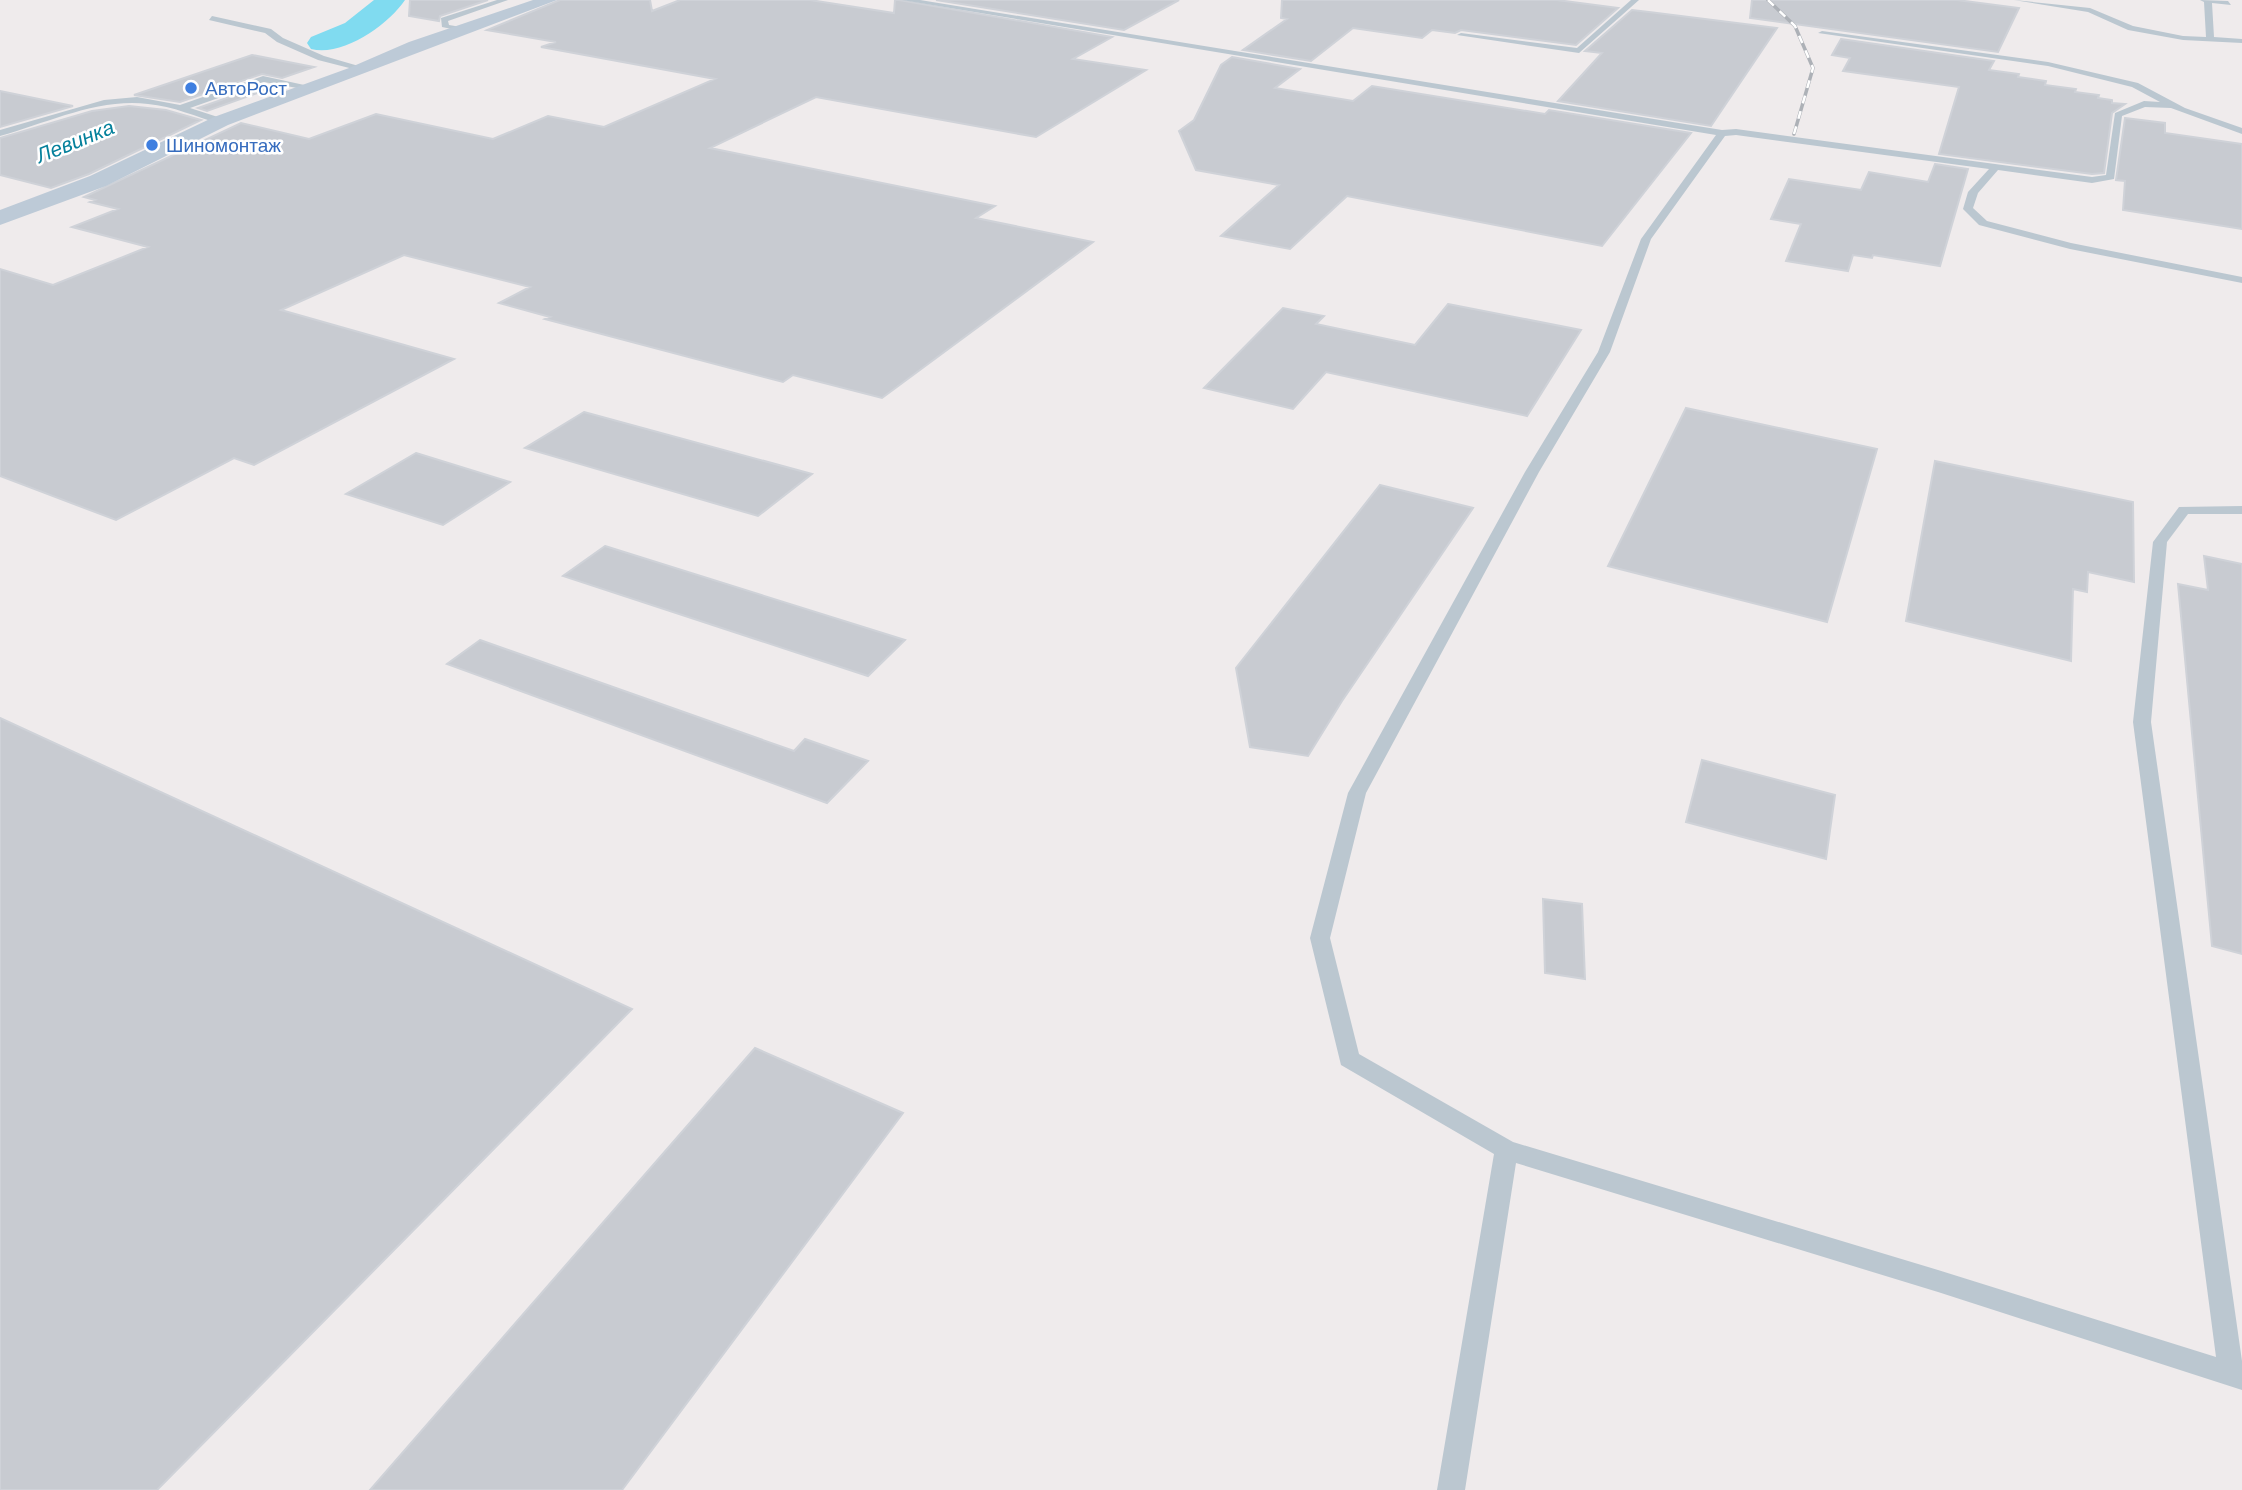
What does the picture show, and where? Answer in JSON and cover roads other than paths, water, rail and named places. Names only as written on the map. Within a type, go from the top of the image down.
[{"type":"street","points":[[0,218],[98,181],[221,121],[549,0]]},
{"type":"lane","points":[[464,30],[446,27],[444,20],[504,0]]},
{"type":"lane","points":[[906,0],[1722,133],[2092,180],[2111,177],[2118,115],[2144,104],[2172,105]]},
{"type":"lane","points":[[1461,35],[1579,51],[1634,0]]},
{"type":"lane","points":[[2018,0],[2090,10],[2131,27],[2242,41]]},
{"type":"lane","points":[[2090,10],[2092,0]]},
{"type":"lane","points":[[2210,39],[2206,0],[2228,3]]},
{"type":"lane","points":[[212,18],[268,31],[280,40],[321,58],[365,69]]},
{"type":"lane","points":[[1822,33],[2048,64],[2135,85],[2172,105],[2242,131]]},
{"type":"lane","points":[[180,108],[263,79],[314,88]]},
{"type":"lane","points":[[0,134],[107,103],[135,99],[180,108],[221,121]]},
{"type":"lane","points":[[1722,133],[1646,239],[1604,352],[1532,472],[1357,793],[1320,938],[1349,1059],[1506,1150],[1938,1281],[2236,1377],[2141,722],[2160,542],[2184,510],[2242,510]]},
{"type":"lane","points":[[1995,168],[1973,192],[1968,209],[1983,223],[2070,246],[2242,280]]},
{"type":"lane","points":[[1451,1490],[1506,1150]]},
{"type":"waterway","name":"Левинка","points":[[322,43],[356,29],[391,0]]},
{"type":"railway","points":[[1768,0],[1795,26],[1813,68],[1794,134]]},
{"type":"place","name":"АвтоРост","points":[[191,88]]},
{"type":"place","name":"Шиномонтаж","points":[[152,145]]}]
